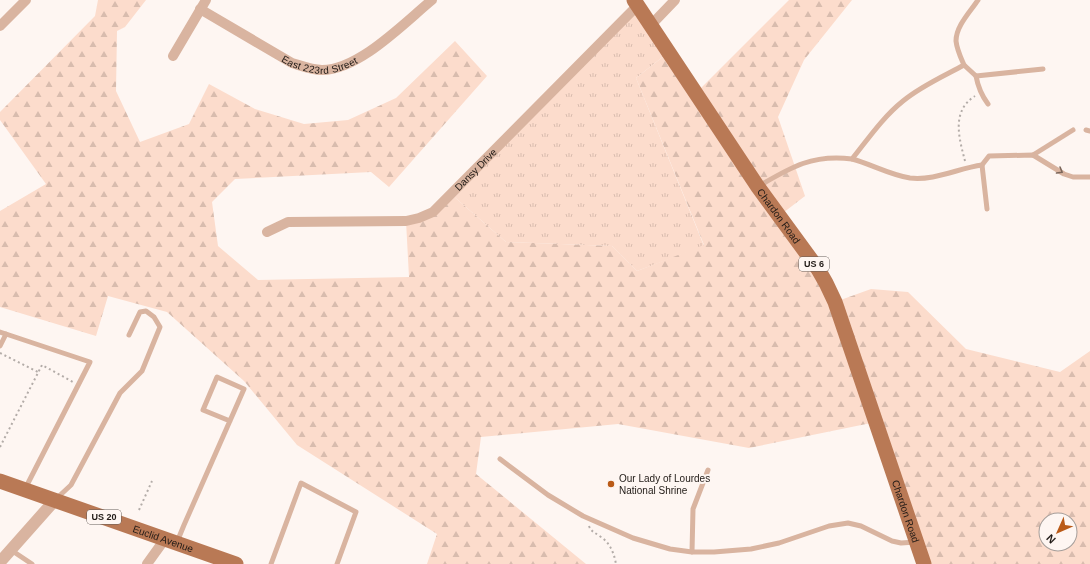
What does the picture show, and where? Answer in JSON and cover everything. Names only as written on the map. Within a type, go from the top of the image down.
[{"type":"main road","name":"Chardon Road","points":[[636,2],[758,187],[818,269],[826,283],[838,310],[924,564]]},
{"type":"main road","name":"Euclid Avenue","points":[[0,481],[171,541],[228,563]]},
{"type":"street","points":[[0,26],[26,0]]},
{"type":"street","name":"East 223rd Street","points":[[203,4],[292,63],[308,68],[322,70],[339,67],[354,62],[370,52],[432,0]]},
{"type":"street","points":[[651,25],[675,0]]},
{"type":"street","name":"Dansy Drive","points":[[267,232],[288,222],[406,221],[433,212],[636,2]]},
{"type":"street","points":[[173,56],[203,4]]},
{"type":"street","points":[[0,562],[55,500]]},
{"type":"street","points":[[147,564],[171,541]]},
{"type":"lane","points":[[978,0],[962,23],[956,41],[964,65],[976,76],[981,93],[988,104]]},
{"type":"lane","points":[[852,159],[888,114],[904,100],[921,88],[964,65]]},
{"type":"lane","points":[[976,76],[1042,69]]},
{"type":"lane","points":[[987,209],[982,165],[989,156],[1033,155],[1073,130]]},
{"type":"lane","points":[[1033,155],[1064,174],[1072,177],[1090,177]]},
{"type":"lane","points":[[758,187],[788,169],[810,161],[828,158],[852,159],[912,178],[942,174],[967,167],[982,165]]},
{"type":"lane","points":[[55,500],[71,485],[120,393],[142,371],[160,326],[154,317],[146,311],[140,312],[128,335]]},
{"type":"lane","points":[[0,332],[90,362],[25,490]]},
{"type":"lane","points":[[0,346],[6,334]]},
{"type":"lane","points":[[171,541],[230,421],[244,389],[217,377],[203,410],[230,421]]},
{"type":"lane","points":[[500,459],[548,495],[583,516],[633,538],[659,547],[692,552],[714,552],[766,546],[829,526],[848,523],[861,526],[892,541],[901,543],[917,542]]},
{"type":"lane","points":[[692,552],[693,508],[708,470]]},
{"type":"lane","points":[[271,564],[302,483],[356,512],[337,564]]},
{"type":"lane","points":[[11,550],[32,564]]},
{"type":"path","points":[[965,160],[958,133],[959,118],[969,101],[981,93]]},
{"type":"path","points":[[0,353],[38,372]]},
{"type":"path","points":[[0,447],[42,365],[79,384]]},
{"type":"path","points":[[139,510],[152,481]]},
{"type":"path","points":[[589,521],[588,525],[590,529],[602,537],[610,545],[615,555],[616,564]]},
{"type":"green space","points":[[98,0],[146,0],[125,27],[117,31],[116,91],[140,142],[189,124],[209,84],[255,109],[304,124],[348,120],[396,98],[455,41],[487,76],[389,187],[371,172],[235,179],[212,202],[218,246],[258,280],[409,277],[406,221],[419,218],[451,194],[506,242],[612,246],[637,271],[704,245],[636,78],[669,52],[696,93],[789,0],[852,0],[804,60],[778,117],[805,196],[779,216],[835,302],[871,289],[908,292],[966,349],[1060,372],[1090,351],[1090,564],[924,564],[876,422],[749,448],[618,424],[481,437],[476,474],[586,564],[427,564],[437,534],[297,445],[244,381],[167,312],[108,296],[96,336],[0,307],[0,211],[46,184],[0,120],[0,112],[95,16]]},
{"type":"green space","points":[[638,5],[669,52],[636,78],[704,246],[637,271],[612,246],[506,242],[451,194]]},
{"type":"place","name":"Our Lady of Lourdes National Shrine","points":[[611,484]]}]
